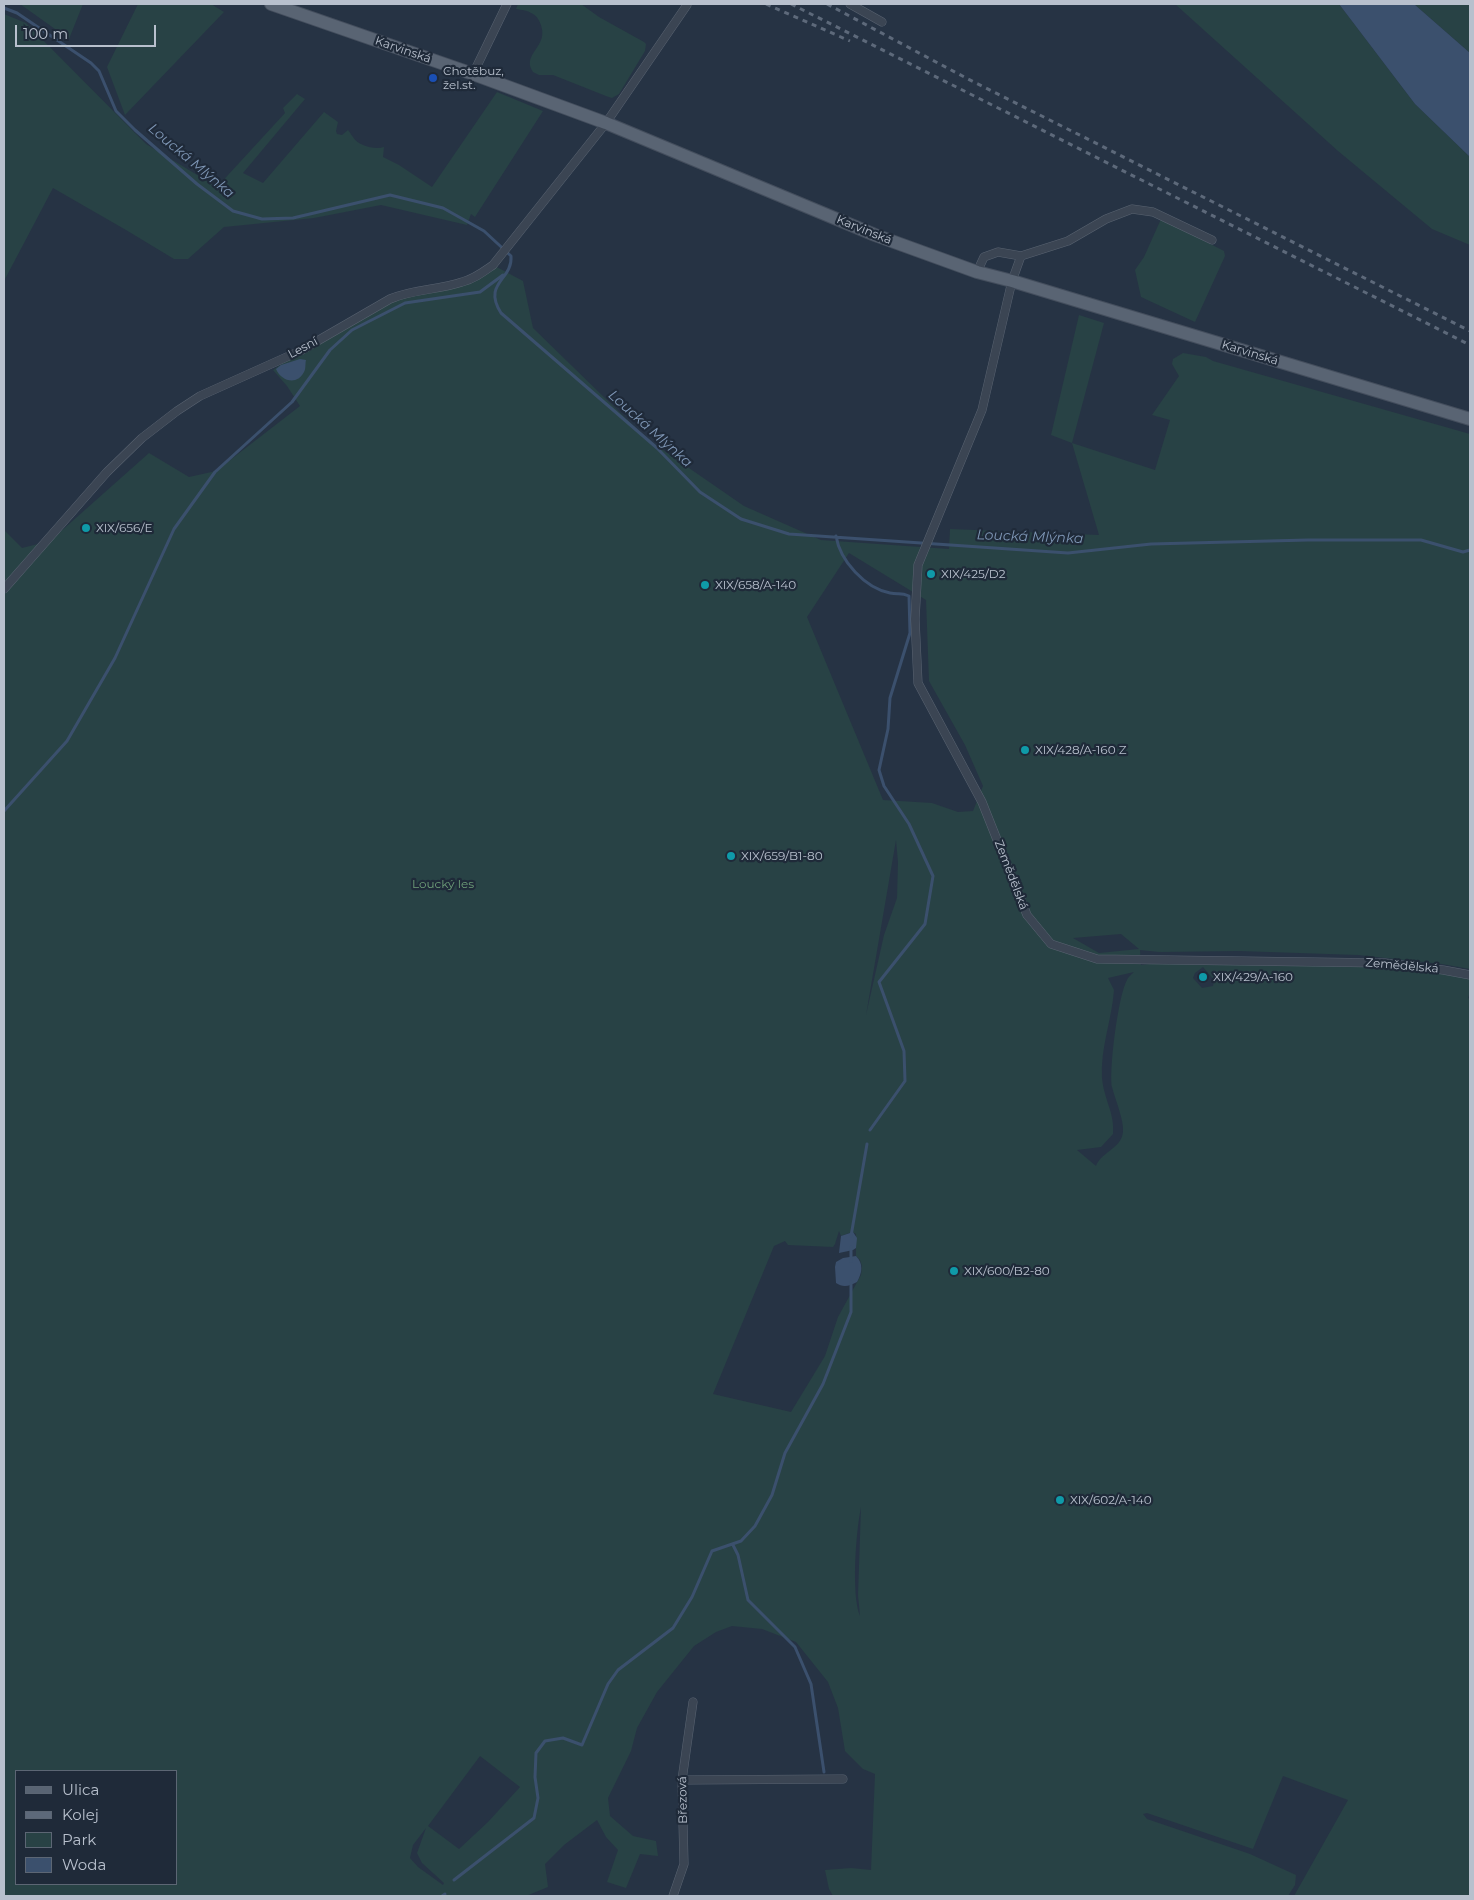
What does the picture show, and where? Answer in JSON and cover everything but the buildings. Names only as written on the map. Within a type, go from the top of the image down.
[{"type":"main road","name":"Karvinská","points":[[271,4],[473,74],[606,123],[875,235],[977,272],[1470,419]]},
{"type":"street","points":[[473,74],[507,4]]},
{"type":"street","points":[[850,4],[882,22]]},
{"type":"street","name":"Lesní","points":[[4,589],[107,472],[142,438],[200,396],[300,351],[390,298],[404,293],[462,283],[493,265],[606,123],[687,5]]},
{"type":"street","points":[[977,272],[984,257],[998,252],[1021,256],[1068,241],[1106,219],[1132,209],[1153,212],[1212,240]]},
{"type":"street","name":"Zemědělská","points":[[1021,256],[1012,281],[982,410],[918,565],[915,610],[918,683],[982,802],[1027,915],[1051,944],[1097,959],[1385,963],[1470,975]]},
{"type":"street","name":"Březová","points":[[673,1896],[684,1864],[682,1780],[693,1702]]},
{"type":"street","points":[[682,1780],[843,1779]]},
{"type":"green space","points":[[20,4],[83,4],[69,39]]},
{"type":"green space","points":[[138,4],[211,4],[224,12],[125,115],[107,67]]},
{"type":"green space","points":[[518,4],[581,4],[599,17],[644,42],[646,44],[645,51],[619,94],[612,98],[553,75],[539,75],[533,72],[530,63],[532,55],[542,37],[541,25],[537,17],[528,11],[516,9]]},
{"type":"green space","points":[[1175,4],[1339,4],[1415,104],[1470,157],[1470,245],[1432,229],[1338,151]]},
{"type":"green space","points":[[1414,4],[1470,4],[1470,53]]},
{"type":"green space","points":[[4,14],[26,23],[146,144],[217,187],[285,113],[283,108],[297,94],[305,99],[243,173],[263,183],[324,112],[338,122],[337,134],[342,135],[348,130],[355,140],[363,145],[376,148],[384,147],[383,157],[399,165],[432,187],[497,92],[543,111],[475,217],[471,214],[467,225],[381,205],[314,218],[224,227],[188,259],[174,259],[53,188],[4,281]]},
{"type":"green space","points":[[1161,219],[1224,251],[1225,256],[1195,322],[1141,297],[1135,270],[1144,257]]},
{"type":"green space","name":"Loucký les","points":[[493,265],[523,281],[533,328],[647,439],[744,506],[821,540],[949,549],[950,529],[1099,535],[1072,443],[1155,470],[1170,420],[1152,415],[1179,376],[1172,364],[1173,359],[1183,353],[1206,357],[1213,361],[1470,434],[1470,969],[1358,955],[1239,951],[1159,952],[1140,950],[1141,965],[1165,962],[1355,964],[1432,971],[1470,977],[1468,998],[1470,999],[1470,1896],[1294,1896],[1348,1800],[1283,1776],[1253,1849],[1147,1813],[1143,1814],[1147,1819],[1250,1854],[1296,1875],[1295,1885],[1288,1896],[833,1896],[829,1889],[825,1870],[851,1868],[871,1870],[875,1774],[863,1769],[845,1751],[838,1708],[828,1682],[796,1642],[762,1629],[732,1626],[716,1632],[694,1646],[657,1692],[637,1728],[631,1751],[608,1798],[610,1816],[633,1836],[656,1841],[658,1856],[640,1854],[626,1888],[607,1882],[618,1850],[606,1837],[597,1820],[564,1845],[545,1864],[548,1887],[526,1896],[4,1896],[4,530],[22,548],[50,541],[149,453],[189,477],[216,471],[300,406],[287,386],[273,370],[300,351],[390,299],[462,283]],"holes":[[[849,553],[926,600],[929,681],[965,745],[983,786],[973,811],[958,812],[932,803],[883,800],[807,617]],[[896,840],[898,862],[897,898],[884,935],[866,1015]],[[1121,934],[1139,949],[1099,953],[1073,938]],[[1203,967],[1214,980],[1213,986],[1202,988],[1193,978],[1195,973]],[[1134,972],[1128,979],[1120,1001],[1111,1078],[1121,1116],[1122,1138],[1102,1157],[1096,1166],[1077,1150],[1101,1147],[1113,1134],[1112,1119],[1103,1086],[1102,1067],[1114,990],[1108,978]],[[839,1231],[841,1236],[852,1232],[856,1234],[856,1256],[862,1266],[861,1275],[838,1317],[825,1356],[791,1412],[713,1394],[774,1246],[785,1241],[788,1245],[833,1247]],[[861,1507],[858,1595],[860,1616],[857,1606],[855,1562]],[[480,1756],[520,1787],[488,1822],[459,1849],[428,1826]],[[426,1828],[417,1853],[422,1863],[444,1883],[443,1885],[418,1867],[410,1858],[413,1845]]]},
{"type":"green space","points":[[1079,315],[1104,323],[1072,443],[1051,435]]},
{"type":"water","points":[[1339,4],[1414,4],[1470,53],[1470,157],[1415,104]]},
{"type":"water","points":[[300,359],[306,360],[305,371],[297,379],[285,379],[278,373],[276,369],[281,365]]},
{"type":"water","points":[[853,1232],[857,1238],[856,1248],[839,1253],[841,1236]]},
{"type":"water","points":[[856,1256],[859,1259],[861,1269],[857,1282],[846,1286],[836,1283],[836,1262],[843,1258]]},
{"type":"waterway","name":"Loucká Mlýnka","points":[[4,8],[17,13],[91,63],[99,71],[116,111],[197,184],[233,211],[262,219],[293,218],[390,195],[443,208],[484,231],[511,256],[508,271],[496,288],[496,303],[501,313],[657,448],[700,492],[741,519],[789,534],[1068,553],[1151,544],[1308,540],[1421,540],[1463,552],[1470,550]]},
{"type":"waterway","points":[[4,811],[67,741],[115,658],[174,529],[215,472],[292,402],[330,350],[352,330],[405,303],[480,292],[503,275]]},
{"type":"waterway","points":[[836,536],[838,545],[848,564],[863,579],[881,590],[909,596],[910,633],[890,698],[888,729],[879,770],[884,786],[909,824],[933,876],[925,924],[879,982],[904,1051],[905,1081],[870,1130]]},
{"type":"waterway","points":[[851,1236],[867,1144]]},
{"type":"waterway","points":[[851,1247],[851,1261]]},
{"type":"waterway","points":[[454,1880],[534,1818],[538,1798],[535,1777],[536,1753],[545,1741],[563,1738],[582,1745],[608,1684],[618,1670],[673,1628],[692,1597],[712,1551],[741,1541],[755,1526],[772,1495],[785,1453],[823,1384],[851,1312],[851,1282]]},
{"type":"waterway","points":[[733,1545],[738,1555],[748,1600],[795,1647],[811,1684],[824,1772]]},
{"type":"railway","points":[[766,4],[850,41]]},
{"type":"railway","points":[[791,4],[1470,345]]},
{"type":"railway","points":[[827,4],[968,79],[1470,331]]},
{"type":"place","name":"Chotěbuz, žel.st.","points":[[433,78]]},
{"type":"place","name":"XIX/656/E","points":[[86,528]]},
{"type":"place","name":"XIX/425/D2","points":[[931,574]]},
{"type":"place","name":"XIX/658/A-140","points":[[705,585]]},
{"type":"place","name":"XIX/428/A-160 Z","points":[[1025,750]]},
{"type":"place","name":"XIX/659/B1-80","points":[[731,856]]},
{"type":"place","name":"XIX/429/A-160","points":[[1203,977]]},
{"type":"place","name":"XIX/600/B2-80","points":[[954,1271]]},
{"type":"place","name":"XIX/602/A-140","points":[[1060,1500]]}]
